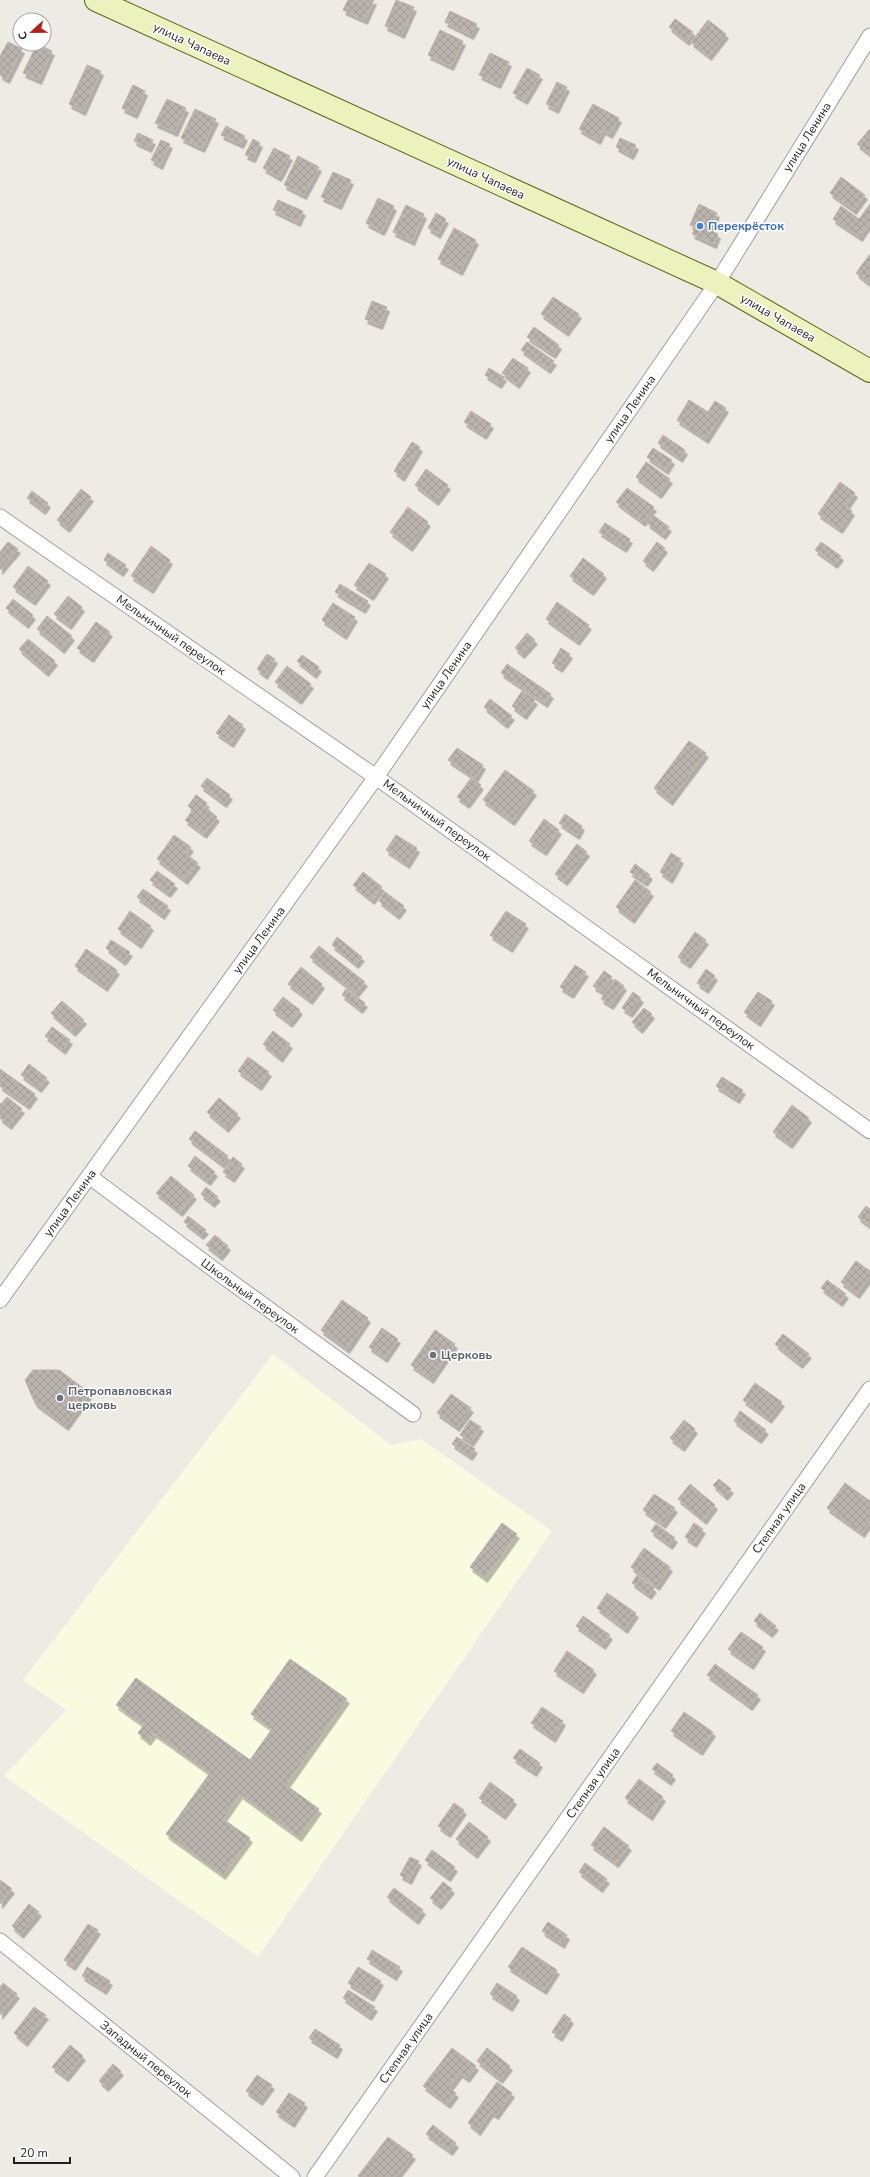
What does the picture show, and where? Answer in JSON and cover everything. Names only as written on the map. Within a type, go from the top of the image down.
[{"type":"main road","name":"улица Чапаева","points":[[96,0],[717,283],[870,371]]},
{"type":"street","name":"улица Ленина","points":[[0,1300],[376,776],[717,283],[870,36]]},
{"type":"street","name":"Мельничный переулок","points":[[0,517],[376,776],[870,1130]]},
{"type":"street","name":"Школьный переулок","points":[[89,1176],[216,1272],[413,1414]]},
{"type":"street","name":"Степная улица","points":[[315,2177],[870,1389]]},
{"type":"street","name":"Западный переулок","points":[[0,1941],[292,2177]]},
{"type":"shaded area","points":[[273,1354],[391,1445],[421,1439],[552,1531],[258,1957],[4,1776],[66,1710],[23,1680]]},
{"type":"building","points":[[348,0],[374,0],[365,20],[343,10]]},
{"type":"building","points":[[396,0],[414,7],[402,34],[385,26]]},
{"type":"building","points":[[450,11],[477,24],[471,35],[445,22]]},
{"type":"building","points":[[675,19],[693,32],[687,41],[669,27]]},
{"type":"building","points":[[708,20],[726,34],[709,56],[691,42]]},
{"type":"building","points":[[440,30],[463,41],[451,66],[428,55]]},
{"type":"building","points":[[8,42],[12,44],[12,52],[20,52],[7,79],[0,75],[0,56]]},
{"type":"building","points":[[33,52],[52,52],[39,80],[23,73]]},
{"type":"building","points":[[490,53],[509,62],[498,84],[479,75]]},
{"type":"building","points":[[87,65],[101,71],[83,111],[69,104]]},
{"type":"building","points":[[527,68],[540,75],[525,100],[513,93]]},
{"type":"building","points":[[557,82],[567,87],[556,109],[546,104]]},
{"type":"building","points":[[133,85],[145,91],[135,114],[122,108]]},
{"type":"building","points":[[167,99],[186,108],[175,132],[155,123]]},
{"type":"building","points":[[593,104],[619,118],[610,134],[603,130],[598,140],[579,129]]},
{"type":"building","points":[[195,109],[216,119],[202,148],[181,138]]},
{"type":"building","points":[[226,126],[245,136],[241,144],[221,135]]},
{"type":"building","points":[[870,129],[870,154],[857,144]]},
{"type":"building","points":[[138,133],[153,140],[149,148],[134,141]]},
{"type":"building","points":[[620,138],[636,145],[631,155],[616,147]]},
{"type":"building","points":[[253,139],[260,143],[253,158],[245,155]]},
{"type":"building","points":[[161,140],[170,144],[160,165],[151,160]]},
{"type":"building","points":[[274,148],[290,156],[279,177],[263,168]]},
{"type":"building","points":[[298,156],[319,167],[304,195],[284,185]]},
{"type":"building","points":[[333,172],[351,180],[339,205],[321,197]]},
{"type":"building","points":[[841,177],[865,195],[854,210],[830,193]]},
{"type":"building","points":[[378,198],[394,206],[382,231],[366,223]]},
{"type":"building","points":[[278,200],[303,211],[298,222],[273,210]]},
{"type":"building","points":[[699,204],[717,213],[710,230],[718,234],[714,244],[692,234],[696,227],[690,225]]},
{"type":"building","points":[[870,204],[870,222],[860,237],[833,219],[841,206],[859,219]]},
{"type":"building","points":[[406,205],[424,214],[412,241],[393,232]]},
{"type":"building","points":[[436,213],[446,219],[438,234],[428,228]]},
{"type":"building","points":[[454,228],[476,240],[460,271],[438,259]]},
{"type":"building","points":[[870,254],[870,284],[856,273]]},
{"type":"building","points":[[553,297],[579,314],[566,332],[541,314]]},
{"type":"building","points":[[372,301],[387,307],[380,325],[365,319]]},
{"type":"building","points":[[534,327],[559,345],[553,354],[527,337]]},
{"type":"building","points":[[527,342],[554,361],[548,369],[521,350]]},
{"type":"building","points":[[513,358],[528,368],[517,384],[502,373]]},
{"type":"building","points":[[489,368],[504,377],[499,384],[485,375]]},
{"type":"building","points":[[689,400],[708,412],[715,401],[726,408],[706,439],[677,420]]},
{"type":"building","points":[[471,411],[491,424],[484,435],[464,422]]},
{"type":"building","points":[[663,435],[685,450],[680,458],[658,443]]},
{"type":"building","points":[[412,442],[420,447],[402,477],[394,471]]},
{"type":"building","points":[[653,448],[672,460],[666,470],[647,457]]},
{"type":"building","points":[[646,462],[670,479],[659,494],[636,477]]},
{"type":"building","points":[[426,469],[448,485],[436,501],[415,485]]},
{"type":"building","points":[[840,482],[855,493],[846,506],[852,511],[840,529],[818,514]]},
{"type":"building","points":[[627,488],[654,507],[643,522],[616,502]]},
{"type":"building","points":[[81,489],[91,497],[67,528],[57,520]]},
{"type":"building","points":[[32,491],[48,503],[43,510],[27,498]]},
{"type":"building","points":[[408,507],[428,522],[410,547],[390,532]]},
{"type":"building","points":[[653,515],[669,527],[663,535],[647,523]]},
{"type":"building","points":[[605,523],[630,539],[624,548],[599,532]]},
{"type":"building","points":[[8,542],[18,549],[0,570],[0,552]]},
{"type":"building","points":[[657,542],[665,548],[651,567],[643,561]]},
{"type":"building","points":[[821,542],[841,556],[835,564],[815,550]]},
{"type":"building","points":[[151,546],[170,560],[151,589],[131,576]]},
{"type":"building","points":[[108,553],[126,565],[121,572],[104,560]]},
{"type":"building","points":[[583,558],[604,574],[591,591],[570,576]]},
{"type":"building","points":[[369,563],[386,574],[371,596],[354,585]]},
{"type":"building","points":[[28,566],[48,581],[33,601],[13,587]]},
{"type":"building","points":[[340,584],[368,601],[363,609],[335,592]]},
{"type":"building","points":[[68,596],[82,607],[69,625],[54,614]]},
{"type":"building","points":[[13,599],[33,615],[26,624],[6,608]]},
{"type":"building","points":[[557,602],[589,625],[577,641],[546,619]]},
{"type":"building","points":[[333,603],[355,617],[344,635],[322,620]]},
{"type":"building","points":[[47,616],[72,636],[62,649],[37,629]]},
{"type":"building","points":[[96,622],[110,632],[91,658],[77,648]]},
{"type":"building","points":[[527,633],[535,640],[522,654],[515,648]]},
{"type":"building","points":[[28,639],[55,661],[46,672],[19,649]]},
{"type":"building","points":[[561,648],[570,654],[560,668],[552,663]]},
{"type":"building","points":[[267,654],[275,659],[265,675],[257,669]]},
{"type":"building","points":[[302,655],[319,667],[314,674],[297,661]]},
{"type":"building","points":[[507,664],[551,694],[545,703],[501,673]]},
{"type":"building","points":[[287,666],[311,684],[299,700],[275,682]]},
{"type":"building","points":[[522,691],[535,700],[524,715],[512,706]]},
{"type":"building","points":[[490,699],[512,716],[505,724],[484,707]]},
{"type":"building","points":[[229,715],[243,725],[231,743],[216,733]]},
{"type":"building","points":[[689,741],[706,753],[670,801],[654,788]]},
{"type":"building","points":[[457,748],[483,765],[475,778],[448,760]]},
{"type":"building","points":[[505,770],[534,791],[512,821],[483,800]]},
{"type":"building","points":[[207,778],[230,795],[224,803],[201,786]]},
{"type":"building","points":[[471,778],[481,785],[467,804],[457,797]]},
{"type":"building","points":[[196,795],[207,803],[204,806],[217,817],[204,834],[185,820],[193,810],[188,806]]},
{"type":"building","points":[[565,814],[582,826],[577,835],[559,823]]},
{"type":"building","points":[[544,819],[559,830],[544,851],[529,841]]},
{"type":"building","points":[[174,835],[191,847],[186,854],[198,863],[185,880],[157,859]]},
{"type":"building","points":[[396,835],[417,848],[407,864],[386,850]]},
{"type":"building","points":[[577,844],[587,852],[565,881],[555,874]]},
{"type":"building","points":[[671,853],[681,859],[670,879],[660,872]]},
{"type":"building","points":[[635,864],[650,875],[645,882],[630,872]]},
{"type":"building","points":[[157,871],[175,884],[168,893],[150,880]]},
{"type":"building","points":[[363,872],[382,887],[372,900],[353,885]]},
{"type":"building","points":[[635,880],[651,892],[632,919],[616,907]]},
{"type":"building","points":[[143,889],[168,906],[162,915],[137,897]]},
{"type":"building","points":[[385,892],[404,906],[397,915],[379,901]]},
{"type":"building","points":[[130,911],[151,926],[139,944],[118,929]]},
{"type":"building","points":[[506,911],[526,924],[510,948],[490,935]]},
{"type":"building","points":[[695,932],[706,940],[688,964],[678,957]]},
{"type":"building","points":[[337,937],[362,957],[356,964],[332,945]]},
{"type":"building","points":[[111,940],[130,952],[123,961],[106,948]]},
{"type":"building","points":[[319,946],[365,982],[356,993],[310,957]]},
{"type":"building","points":[[86,949],[117,970],[105,987],[75,966]]},
{"type":"building","points":[[575,965],[586,972],[571,994],[560,987]]},
{"type":"building","points":[[301,967],[322,984],[310,1000],[288,984]]},
{"type":"building","points":[[706,969],[715,976],[706,989],[697,983]]},
{"type":"building","points":[[604,971],[612,977],[601,991],[593,986]]},
{"type":"building","points":[[615,979],[624,986],[611,1005],[601,999]]},
{"type":"building","points":[[346,989],[365,1003],[360,1009],[342,995]]},
{"type":"building","points":[[633,992],[641,998],[630,1013],[622,1008]]},
{"type":"building","points":[[758,992],[772,1001],[758,1022],[744,1012]]},
{"type":"building","points":[[283,997],[300,1010],[290,1023],[273,1010]]},
{"type":"building","points":[[62,1001],[84,1020],[73,1032],[51,1013]]},
{"type":"building","points":[[644,1008],[652,1014],[640,1029],[632,1022]]},
{"type":"building","points":[[52,1027],[70,1040],[63,1050],[45,1036]]},
{"type":"building","points":[[273,1031],[290,1044],[280,1058],[263,1044]]},
{"type":"building","points":[[248,1057],[269,1072],[259,1086],[238,1071]]},
{"type":"building","points":[[29,1064],[47,1078],[39,1088],[21,1075]]},
{"type":"building","points":[[0,1069],[35,1094],[27,1105],[0,1086]]},
{"type":"building","points":[[722,1077],[743,1090],[737,1099],[716,1086]]},
{"type":"building","points":[[7,1097],[22,1109],[9,1125],[0,1118],[0,1103],[1,1104]]},
{"type":"building","points":[[219,1098],[238,1114],[226,1128],[207,1112]]},
{"type":"building","points":[[792,1105],[809,1118],[790,1144],[773,1132]]},
{"type":"building","points":[[195,1131],[228,1156],[222,1164],[189,1139]]},
{"type":"building","points":[[195,1156],[215,1172],[208,1181],[188,1166]]},
{"type":"building","points":[[233,1157],[242,1164],[232,1178],[223,1172]]},
{"type":"building","points":[[171,1176],[194,1195],[180,1212],[156,1193]]},
{"type":"building","points":[[206,1187],[218,1197],[212,1203],[201,1194]]},
{"type":"building","points":[[866,1206],[870,1209],[870,1226],[858,1217]]},
{"type":"building","points":[[188,1216],[206,1230],[201,1235],[184,1222]]},
{"type":"building","points":[[215,1235],[228,1246],[220,1256],[206,1245]]},
{"type":"building","points":[[856,1261],[870,1271],[870,1276],[857,1294],[841,1282]]},
{"type":"building","points":[[827,1280],[846,1294],[840,1302],[821,1288]]},
{"type":"building","points":[[342,1300],[368,1318],[347,1349],[321,1330]]},
{"type":"building","points":[[382,1328],[398,1339],[385,1358],[369,1347]]},
{"type":"building","name":"Церковь","points":[[435,1330],[455,1344],[431,1379],[411,1365]]},
{"type":"building","points":[[783,1334],[809,1354],[800,1364],[775,1344]]},
{"type":"building","name":"Петропавловская церковь","points":[[33,1370],[59,1370],[90,1393],[66,1426],[35,1403],[25,1380]]},
{"type":"building","points":[[755,1383],[782,1402],[769,1419],[743,1400]]},
{"type":"building","points":[[451,1394],[471,1408],[457,1427],[437,1413]]},
{"type":"building","points":[[740,1411],[766,1430],[759,1439],[734,1421]]},
{"type":"building","points":[[470,1420],[481,1427],[471,1442],[460,1435]]},
{"type":"building","points":[[684,1420],[695,1429],[682,1447],[670,1438]]},
{"type":"building","points":[[457,1437],[475,1449],[470,1456],[452,1444]]},
{"type":"building","points":[[719,1479],[731,1489],[725,1496],[713,1485]]},
{"type":"building","points":[[845,1483],[870,1501],[870,1521],[862,1533],[827,1508]]},
{"type":"building","points":[[690,1484],[715,1505],[704,1520],[678,1499]]},
{"type":"building","points":[[654,1494],[675,1508],[663,1524],[643,1510]]},
{"type":"building","points":[[502,1523],[517,1534],[485,1578],[470,1567]]},
{"type":"building","points":[[694,1523],[703,1529],[694,1543],[685,1537]]},
{"type":"building","points":[[656,1524],[675,1538],[670,1545],[651,1531]]},
{"type":"building","points":[[644,1548],[670,1567],[657,1586],[631,1567]]},
{"type":"building","points":[[637,1575],[654,1588],[649,1595],[632,1583]]},
{"type":"building","points":[[607,1593],[636,1613],[625,1629],[597,1608]]},
{"type":"building","points":[[760,1613],[776,1626],[770,1633],[754,1621]]},
{"type":"building","points":[[583,1616],[610,1635],[603,1645],[576,1626]]},
{"type":"building","points":[[741,1632],[763,1647],[751,1665],[728,1649]]},
{"type":"building","points":[[567,1651],[594,1670],[581,1689],[554,1671]]},
{"type":"building","points":[[290,1659],[347,1699],[286,1785],[319,1809],[299,1837],[240,1794],[223,1819],[250,1838],[223,1875],[166,1834],[210,1773],[154,1733],[148,1741],[138,1733],[144,1725],[116,1705],[136,1678],[250,1760],[272,1729],[251,1714]]},
{"type":"building","points":[[715,1664],[758,1695],[750,1706],[707,1675]]},
{"type":"building","points":[[542,1707],[563,1721],[553,1738],[531,1723]]},
{"type":"building","points":[[684,1712],[713,1732],[700,1751],[671,1731]]},
{"type":"building","points":[[520,1749],[540,1763],[534,1772],[513,1758]]},
{"type":"building","points":[[657,1763],[673,1775],[669,1781],[652,1769]]},
{"type":"building","points":[[639,1779],[663,1797],[650,1816],[625,1798]]},
{"type":"building","points":[[490,1782],[514,1800],[503,1815],[479,1798]]},
{"type":"building","points":[[454,1803],[464,1810],[448,1833],[438,1826]]},
{"type":"building","points":[[469,1822],[488,1837],[475,1854],[456,1839]]},
{"type":"building","points":[[604,1827],[629,1846],[616,1863],[591,1845]]},
{"type":"building","points":[[432,1850],[455,1867],[448,1877],[425,1860]]},
{"type":"building","points":[[410,1857],[419,1861],[409,1880],[400,1875]]},
{"type":"building","points":[[585,1863],[607,1879],[600,1888],[579,1872]]},
{"type":"building","points":[[0,1880],[12,1889],[0,1904]]},
{"type":"building","points":[[443,1882],[452,1889],[439,1905],[430,1898]]},
{"type":"building","points":[[394,1888],[423,1910],[416,1920],[387,1897]]},
{"type":"building","points":[[29,1904],[39,1912],[21,1934],[12,1926]]},
{"type":"building","points":[[548,1922],[567,1935],[562,1944],[542,1931]]},
{"type":"building","points":[[88,1924],[98,1930],[73,1966],[64,1960]]},
{"type":"building","points":[[522,1947],[557,1970],[544,1990],[508,1967]]},
{"type":"building","points":[[372,1950],[400,1967],[394,1976],[367,1959]]},
{"type":"building","points":[[87,1967],[110,1981],[104,1990],[82,1976]]},
{"type":"building","points":[[358,1967],[381,1981],[371,1997],[348,1983]]},
{"type":"building","points":[[3,1983],[17,1994],[0,2015],[0,1987]]},
{"type":"building","points":[[497,1983],[517,1996],[510,2007],[490,1994]]},
{"type":"building","points":[[348,1990],[375,2007],[369,2016],[343,1998]]},
{"type":"building","points":[[34,2007],[46,2015],[25,2042],[14,2033]]},
{"type":"building","points":[[564,2014],[571,2019],[560,2037],[552,2032]]},
{"type":"building","points":[[315,2029],[340,2045],[335,2054],[309,2038]]},
{"type":"building","points":[[70,2045],[83,2056],[66,2077],[52,2067]]},
{"type":"building","points":[[452,2048],[476,2066],[467,2078],[460,2073],[449,2088],[456,2093],[448,2104],[423,2086]]},
{"type":"building","points":[[487,2048],[510,2066],[500,2079],[477,2061]]},
{"type":"building","points":[[113,2064],[121,2071],[106,2087],[99,2081]]},
{"type":"building","points":[[257,2075],[272,2085],[260,2101],[246,2091]]},
{"type":"building","points":[[497,2082],[512,2093],[496,2115],[491,2112],[478,2131],[468,2123]]},
{"type":"building","points":[[289,2093],[305,2103],[292,2123],[276,2112]]},
{"type":"building","points":[[433,2125],[456,2143],[450,2151],[426,2134]]},
{"type":"building","points":[[388,2137],[413,2155],[396,2177],[358,2176]]},
{"type":"place","name":"Перекрёсток","points":[[700,226]]},
{"type":"place","name":"Церковь","points":[[433,1355]]},
{"type":"place","name":"Петропавловская церковь","points":[[60,1398]]}]
